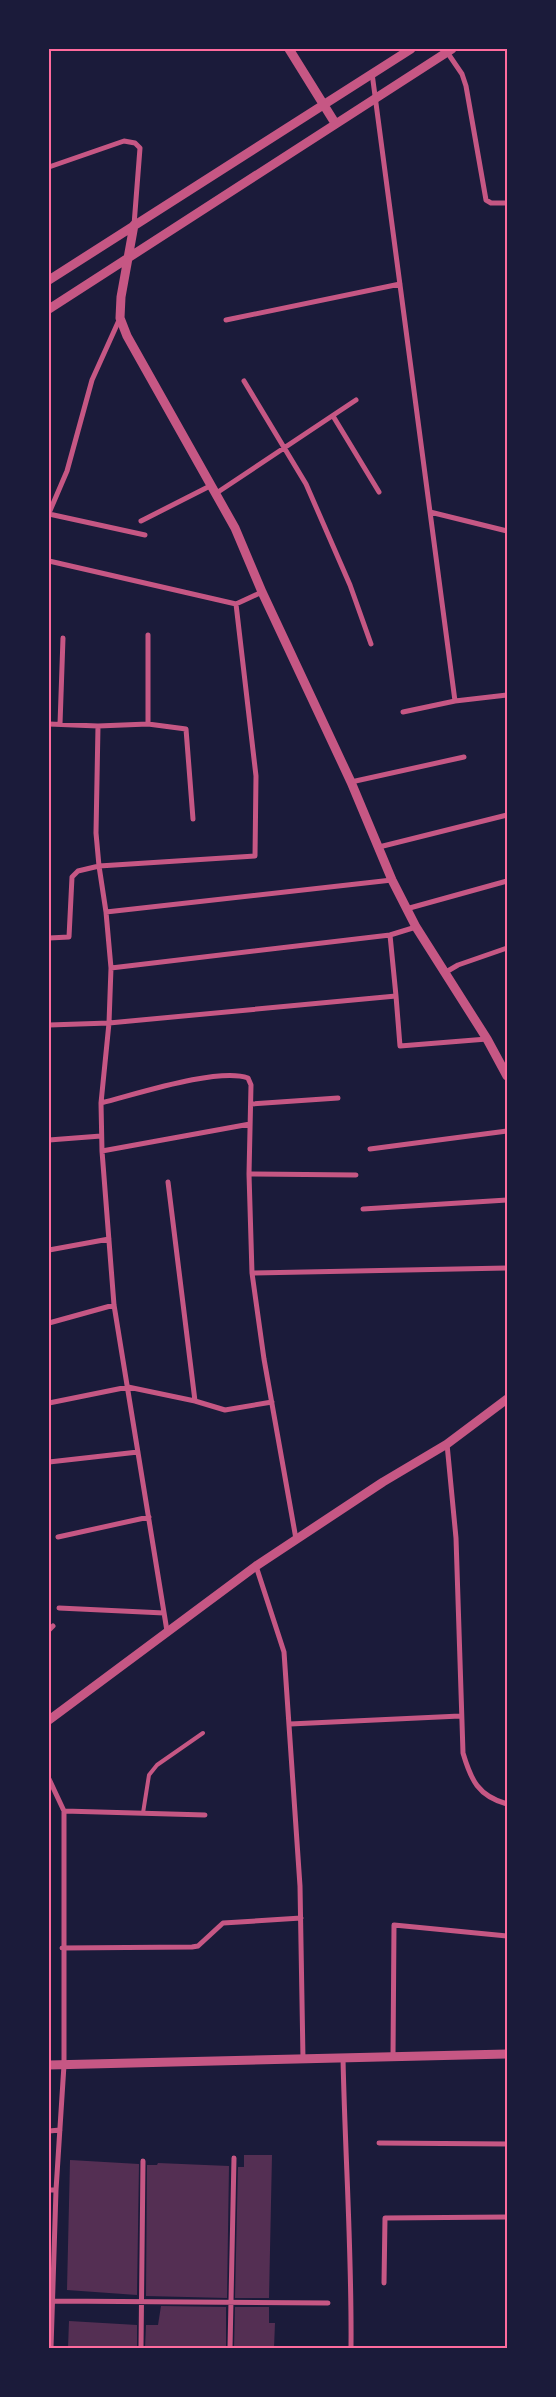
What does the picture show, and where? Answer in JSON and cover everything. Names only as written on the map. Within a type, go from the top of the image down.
[{"type":"street","points":[[289,49],[335,123]]},
{"type":"street","points":[[49,280],[322,104],[411,49]]},
{"type":"street","points":[[49,309],[128,260],[335,123],[450,50],[466,86],[486,200],[491,203],[507,203]]},
{"type":"street","points":[[372,73],[455,701]]},
{"type":"street","points":[[49,167],[124,141],[134,143],[140,148],[134,225],[120,318],[92,380],[67,471],[49,514],[145,535]]},
{"type":"street","points":[[226,320],[400,284]]},
{"type":"street","points":[[120,318],[127,336],[235,528],[262,592],[351,782],[406,909],[446,972],[507,1076]]},
{"type":"street","points":[[244,380],[306,484],[329,532],[371,644]]},
{"type":"street","points":[[141,521],[213,490],[284,450],[356,400]]},
{"type":"street","points":[[333,416],[379,492]]},
{"type":"street","points":[[430,512],[507,531]]},
{"type":"street","points":[[49,561],[236,604],[262,592]]},
{"type":"street","points":[[49,938],[69,937],[72,877],[78,870],[99,866],[255,856],[256,776],[236,604]]},
{"type":"street","points":[[148,635],[148,724]]},
{"type":"street","points":[[60,724],[63,638]]},
{"type":"street","points":[[403,712],[455,701],[507,695]]},
{"type":"street","points":[[49,724],[98,726],[148,724],[186,729],[193,819]]},
{"type":"street","points":[[98,726],[96,833],[106,912],[110,968],[109,1024],[101,1103],[102,1151],[114,1305],[168,1631]]},
{"type":"street","points":[[351,782],[464,757]]},
{"type":"street","points":[[379,848],[507,814]]},
{"type":"street","points":[[106,912],[392,880]]},
{"type":"street","points":[[406,909],[507,881]]},
{"type":"street","points":[[110,968],[390,935],[416,927]]},
{"type":"street","points":[[390,935],[400,1046],[486,1039]]},
{"type":"street","points":[[446,972],[458,965],[507,948]]},
{"type":"street","points":[[49,1025],[109,1024],[396,996]]},
{"type":"street","points":[[101,1103],[200,1079],[240,1076],[248,1078],[251,1085],[248,1174],[252,1273],[296,1539]]},
{"type":"street","points":[[251,1104],[338,1098]]},
{"type":"street","points":[[102,1151],[250,1124]]},
{"type":"street","points":[[370,1149],[507,1130]]},
{"type":"street","points":[[49,1140],[102,1136]]},
{"type":"street","points":[[248,1174],[356,1175]]},
{"type":"street","points":[[168,1182],[195,1400]]},
{"type":"street","points":[[363,1209],[507,1200]]},
{"type":"street","points":[[49,1250],[109,1238]]},
{"type":"street","points":[[252,1273],[507,1268]]},
{"type":"street","points":[[49,1323],[114,1305]]},
{"type":"street","points":[[49,1403],[128,1386],[195,1400],[224,1410],[272,1402]]},
{"type":"street","points":[[49,1720],[256,1566],[383,1482],[447,1444],[507,1400]]},
{"type":"street","points":[[447,1444],[456,1538],[462,1664],[460,1716],[463,1753],[470,1778],[481,1791],[507,1804]]},
{"type":"street","points":[[49,1462],[138,1452]]},
{"type":"street","points":[[58,1537],[148,1517]]},
{"type":"street","points":[[256,1566],[284,1652],[301,1918],[303,2059]]},
{"type":"street","points":[[59,1608],[164,1612]]},
{"type":"street","points":[[290,1724],[460,1716]]},
{"type":"street","points":[[49,1779],[64,1811],[62,1948],[64,2065],[51,2258],[53,2301],[50,2321],[51,2348]]},
{"type":"street","points":[[64,1811],[205,1815]]},
{"type":"street","points":[[62,1948],[192,1948],[198,1946],[223,1923],[301,1918]]},
{"type":"street","points":[[392,2057],[394,1925],[507,1936]]},
{"type":"street","points":[[49,2065],[507,2054]]},
{"type":"street","points":[[344,2058],[344,2143],[350,2218],[351,2348]]},
{"type":"street","points":[[49,2130],[60,2130]]},
{"type":"street","points":[[380,2143],[507,2144]]},
{"type":"street","points":[[230,2348],[234,2158]]},
{"type":"street","points":[[141,2348],[143,2161]]},
{"type":"street","points":[[49,2190],[56,2190]]},
{"type":"street","points":[[384,2283],[385,2218],[507,2217]]},
{"type":"street","points":[[53,2301],[328,2302]]},
{"type":"lane","points":[[143,1813],[149,1775],[157,1765],[203,1733]]},
{"type":"building","points":[[244,2155],[272,2155],[269,2298],[235,2298],[238,2167],[244,2167]]},
{"type":"building","points":[[70,2160],[139,2164],[137,2295],[67,2290]]},
{"type":"building","points":[[158,2163],[229,2166],[227,2298],[146,2296],[147,2165],[157,2165]]},
{"type":"building","points":[[161,2306],[226,2307],[226,2348],[145,2348],[146,2325],[158,2325]]},
{"type":"building","points":[[235,2307],[269,2307],[269,2323],[275,2323],[274,2348],[234,2348]]},
{"type":"building","points":[[69,2321],[137,2325],[137,2348],[68,2348]]}]
